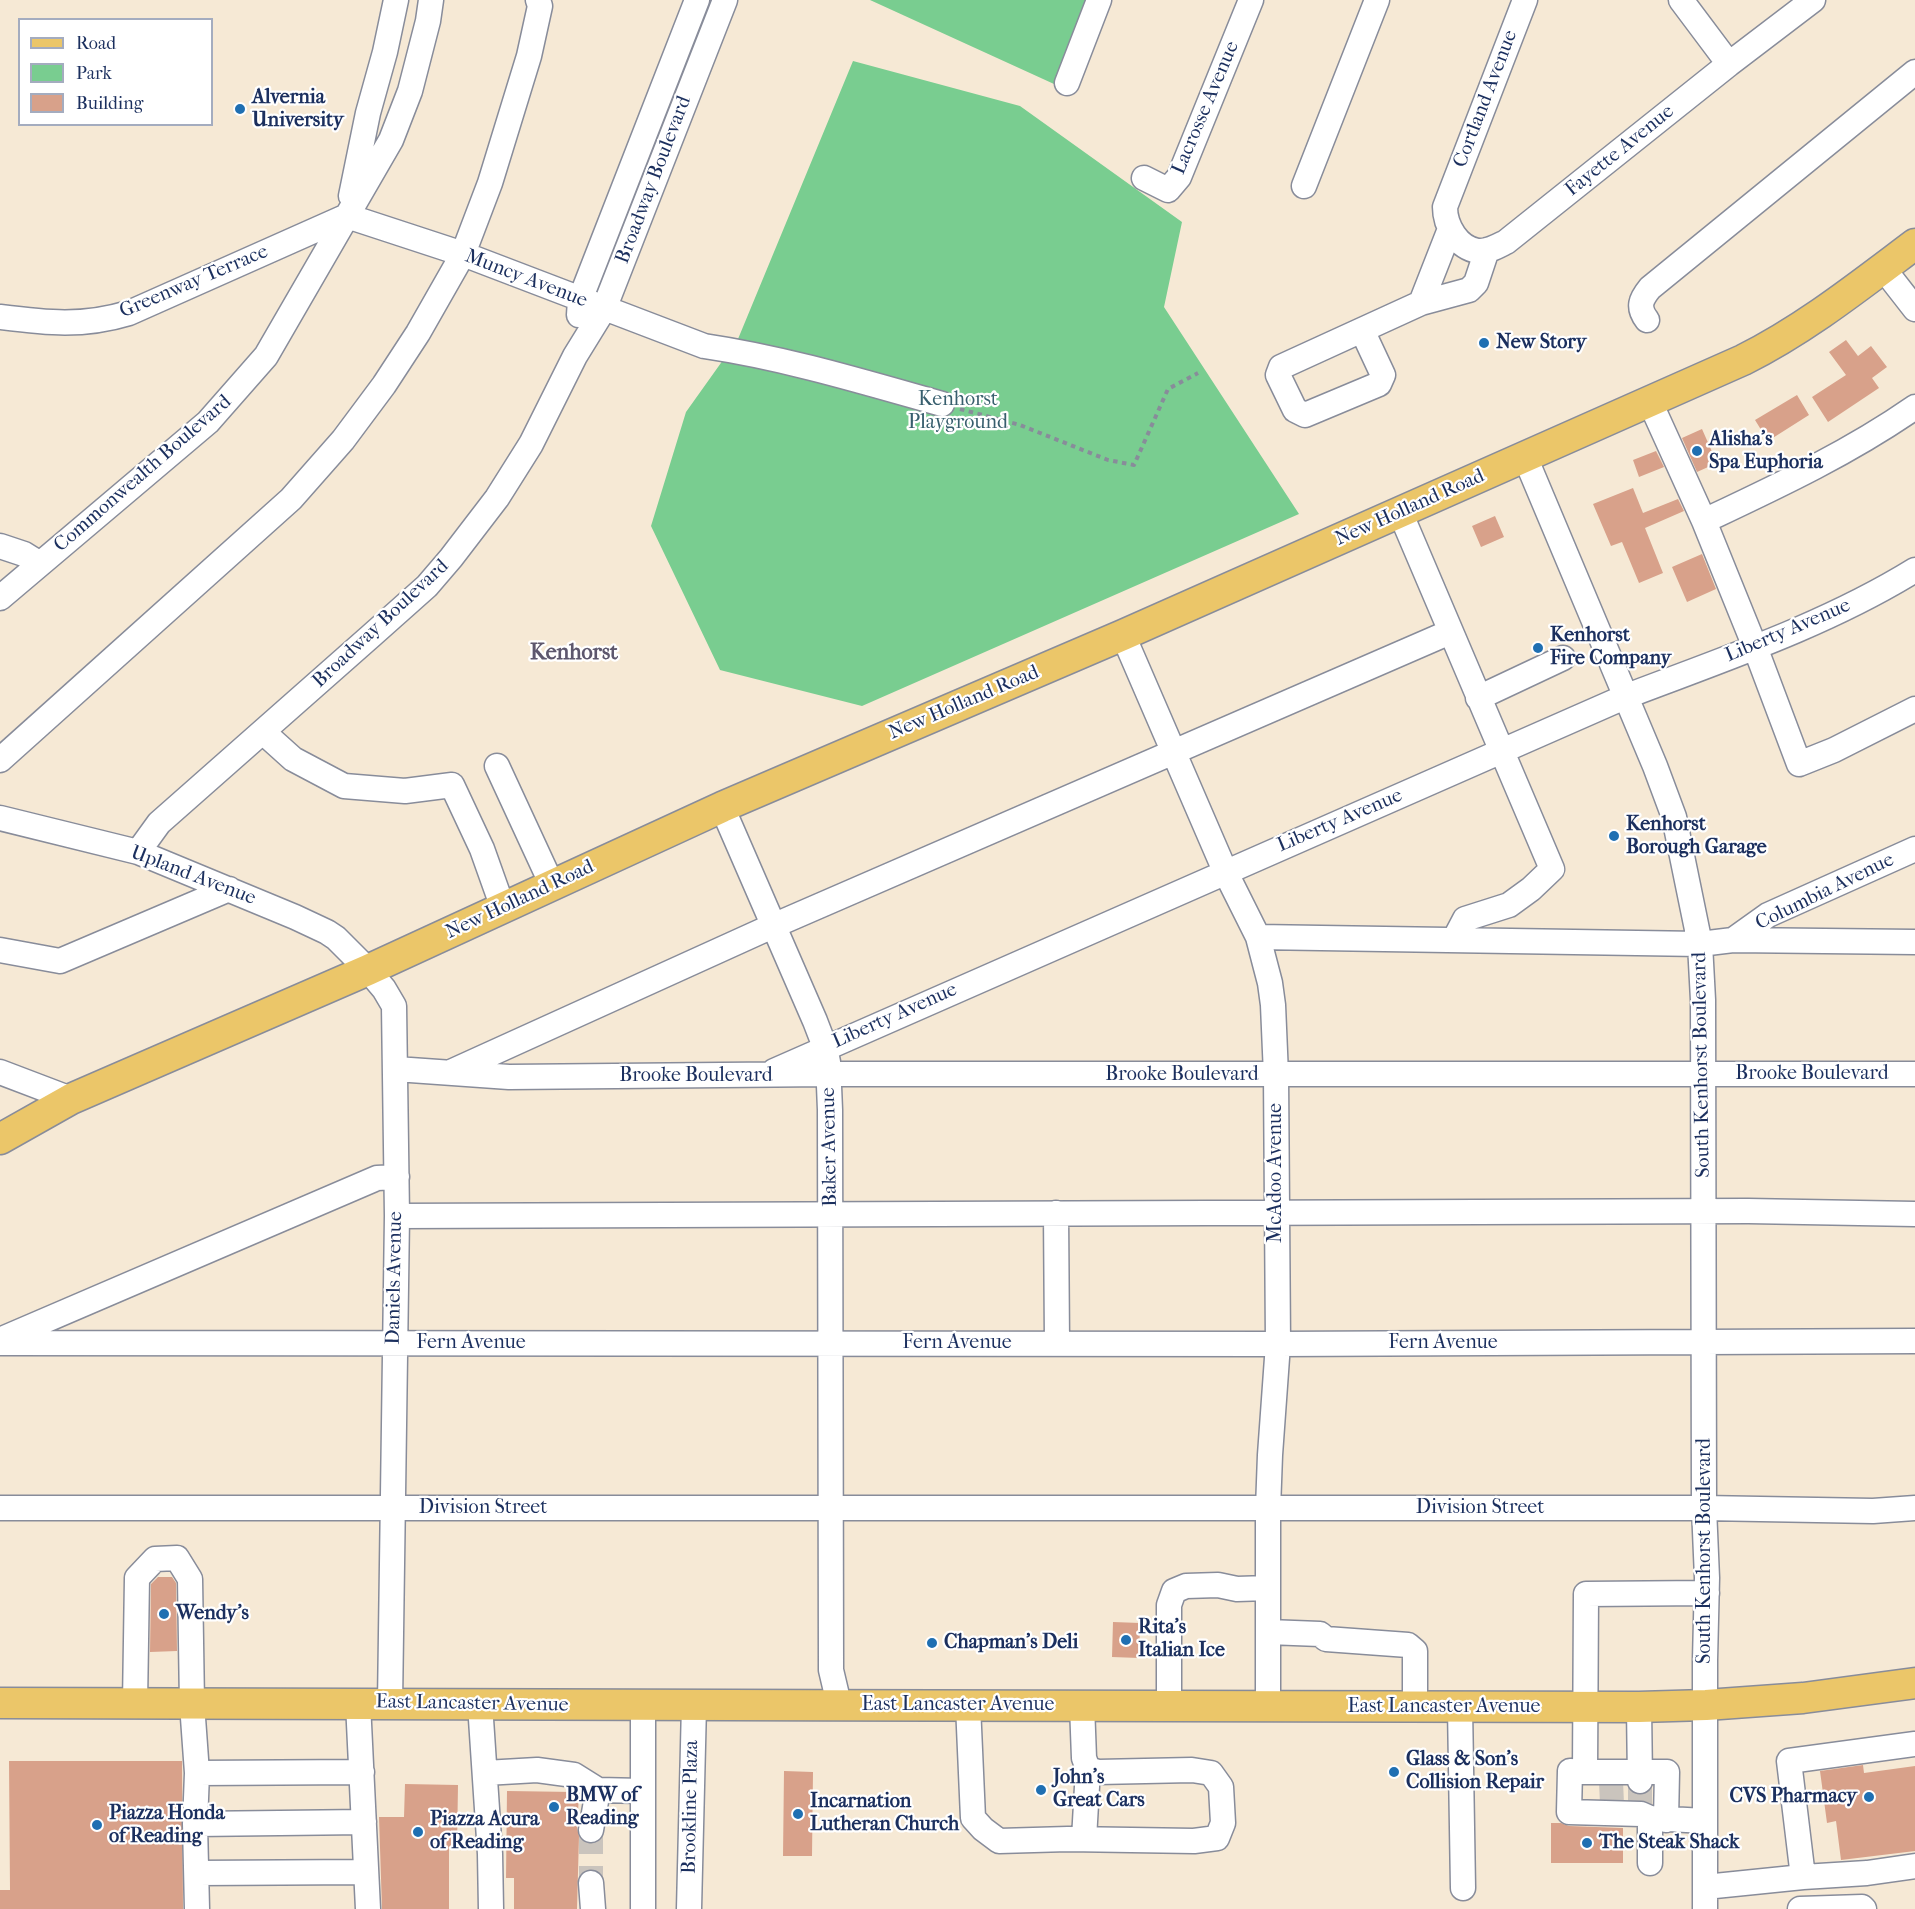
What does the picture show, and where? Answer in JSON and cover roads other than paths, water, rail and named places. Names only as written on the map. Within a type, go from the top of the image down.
[{"type":"main road","name":"New Holland Road","points":[[0,1139],[71,1099],[368,970],[722,807],[1123,635],[1768,348],[1832,307],[1915,244]]},
{"type":"main road","name":"East Lancaster Avenue","points":[[0,1703],[390,1702],[643,1706],[839,1704],[1639,1707],[1706,1706],[1803,1698],[1915,1683]]},
{"type":"street","name":"Commonwealth Boulevard","points":[[347,216],[368,113],[385,52],[396,0]]},
{"type":"street","name":"Commonwealth Boulevard","points":[[0,598],[208,422],[266,357],[391,140],[410,91],[431,0]]},
{"type":"street","name":"Broadway Boulevard","points":[[575,356],[579,334],[580,300],[697,0]]},
{"type":"street","name":"Broadway Boulevard","points":[[138,852],[159,823],[427,586],[498,498],[531,444],[575,356],[604,309],[725,0]]},
{"type":"street","points":[[1067,83],[1099,0]]},
{"type":"street","name":"Lacrosse Avenue","points":[[1144,178],[1167,190],[1179,177],[1251,0]]},
{"type":"street","points":[[1304,186],[1377,0]]},
{"type":"street","name":"Cortland Avenue","points":[[1450,229],[1445,213],[1448,198],[1525,0]]},
{"type":"street","points":[[1681,0],[1729,64]]},
{"type":"street","name":"Fayette Avenue","points":[[1497,246],[1813,0]]},
{"type":"street","points":[[0,760],[274,514],[343,440],[384,385],[418,333],[463,254],[493,172],[530,56],[542,2]]},
{"type":"street","points":[[1647,320],[1641,312],[1640,303],[1650,288],[1915,72]]},
{"type":"street","name":"Muncy Avenue","points":[[347,216],[463,254],[704,346],[738,351],[837,374],[942,404]]},
{"type":"street","name":"Greenway Terrace","points":[[0,317],[69,324],[104,320],[129,312],[347,216]]},
{"type":"street","points":[[1421,303],[1450,229],[1464,245],[1479,251],[1497,246]]},
{"type":"street","points":[[1362,330],[1421,303],[1469,291],[1497,246]]},
{"type":"street","points":[[1883,268],[1915,309]]},
{"type":"street","points":[[1650,402],[1704,521],[1755,647],[1798,764],[1834,750],[1915,709]]},
{"type":"street","points":[[1704,521],[1854,447],[1915,407]]},
{"type":"street","name":"South Kenhorst Boulevard","points":[[1525,457],[1627,696],[1674,817],[1700,944],[1703,1000],[1704,1508],[1707,1593],[1705,1898]]},
{"type":"street","points":[[1400,513],[1552,869],[1531,889],[1509,905],[1465,919],[1455,939]]},
{"type":"street","points":[[0,546],[24,554],[40,564]]},
{"type":"street","name":"Liberty Avenue","points":[[766,1075],[825,1047],[1627,696],[1755,647],[1850,605],[1915,570]]},
{"type":"street","name":"Brooke Boulevard","points":[[449,1073],[773,927],[1450,632]]},
{"type":"street","name":"McAdoo Avenue","points":[[1123,635],[1225,871],[1258,936],[1263,949],[1273,1005],[1276,1075],[1278,1344],[1269,1455],[1268,1706]]},
{"type":"street","points":[[1478,698],[1563,658]]},
{"type":"street","points":[[263,732],[293,759],[344,786],[405,791],[452,785],[482,849],[503,908]]},
{"type":"street","points":[[497,766],[552,885]]},
{"type":"street","name":"Baker Avenue","points":[[722,807],[825,1047],[828,1074],[831,1214],[831,1670],[839,1704]]},
{"type":"street","name":"Upland Avenue","points":[[0,818],[138,852],[229,889],[327,932],[368,970]]},
{"type":"street","name":"Columbia Avenue","points":[[1258,936],[1700,944],[1733,940],[1768,915],[1915,849]]},
{"type":"street","points":[[0,950],[60,961],[229,889]]},
{"type":"street","points":[[1733,940],[1915,942]]},
{"type":"street","name":"Daniels Avenue","points":[[368,970],[384,989],[394,1006],[396,1069],[397,1216],[390,1702]]},
{"type":"street","name":"Brooke Boulevard","points":[[396,1069],[509,1077],[828,1074],[1915,1074]]},
{"type":"street","points":[[0,1072],[71,1099]]},
{"type":"street","points":[[0,1341],[377,1178],[397,1177]]},
{"type":"street","points":[[397,1216],[1705,1213],[1748,1211],[1915,1214]]},
{"type":"street","points":[[1056,1213],[1057,1343]]},
{"type":"street","name":"Fern Avenue","points":[[0,1341],[1278,1344],[1915,1341]]},
{"type":"street","name":"Division Street","points":[[0,1508],[1704,1508],[1873,1511],[1915,1508]]},
{"type":"street","points":[[135,1703],[137,1578],[155,1559],[177,1558],[190,1579],[192,1704],[197,1773],[195,1824],[197,1909]]},
{"type":"street","points":[[1169,1706],[1169,1605],[1174,1591],[1186,1586],[1268,1588]]},
{"type":"street","points":[[1585,1772],[1586,1594],[1707,1593]]},
{"type":"street","points":[[1268,1632],[1320,1634],[1326,1640],[1413,1647],[1415,1651],[1415,1707]]},
{"type":"street","points":[[358,1703],[368,1909]]},
{"type":"street","points":[[480,1704],[490,1854],[490,1909]]},
{"type":"street","points":[[968,1705],[973,1818],[999,1841],[1084,1839],[1194,1841],[1217,1838],[1223,1823],[1221,1787],[1211,1773],[1192,1770],[1098,1772],[1088,1769]]},
{"type":"street","points":[[643,1706],[643,1909]]},
{"type":"street","name":"Brookline Plaza","points":[[689,1909],[694,1706]]},
{"type":"street","points":[[1082,1706],[1084,1758],[1088,1769],[1084,1839]]},
{"type":"street","points":[[1460,1707],[1463,1888]]},
{"type":"street","points":[[1639,1707],[1650,1863]]},
{"type":"street","points":[[1803,1877],[1789,1761],[1915,1744]]},
{"type":"street","points":[[485,1773],[537,1770],[574,1775],[598,1790],[643,1791]]},
{"type":"street","points":[[1646,1802],[1612,1793],[1569,1812],[1570,1771],[1585,1772],[1612,1793],[1705,1821]]},
{"type":"street","points":[[197,1773],[362,1772]]},
{"type":"street","points":[[591,1830],[598,1790]]},
{"type":"street","points":[[195,1824],[364,1822]]},
{"type":"street","points":[[1705,1898],[1803,1877],[1867,1873],[1915,1866]]},
{"type":"street","points":[[196,1873],[366,1872]]},
{"type":"street","points":[[591,1883],[593,1909]]},
{"type":"street","points":[[1800,1909],[1862,1907],[1864,1909]]},
{"type":"tunnel","points":[[1611,1781],[1612,1804]]},
{"type":"tunnel","points":[[1640,1781],[1640,1804]]},
{"type":"tunnel","points":[[591,1830],[591,1883]]},
{"type":"place","name":"Alvernia University","points":[[240,109]]},
{"type":"place","name":"New Story","points":[[1484,343]]},
{"type":"place","name":"Alisha's Spa Euphoria","points":[[1697,451]]},
{"type":"place","name":"Kenhorst Fire Company","points":[[1538,648]]},
{"type":"place","name":"Kenhorst Borough Garage","points":[[1614,836]]},
{"type":"place","name":"Wendy's","points":[[164,1614]]},
{"type":"place","name":"Rita's Italian Ice","points":[[1126,1640]]},
{"type":"place","name":"Chapman's Deli","points":[[932,1643]]},
{"type":"place","name":"Glass & Son's Collision Repair","points":[[1394,1772]]},
{"type":"place","name":"John's Great Cars","points":[[1041,1790]]},
{"type":"place","name":"CVS Pharmacy","points":[[1869,1797]]},
{"type":"place","name":"BMW of Reading","points":[[554,1807]]},
{"type":"place","name":"Incarnation Lutheran Church","points":[[798,1814]]},
{"type":"place","name":"Piazza Honda of Reading","points":[[97,1825]]},
{"type":"place","name":"Piazza Acura of Reading","points":[[418,1832]]},
{"type":"place","name":"The Steak Shack","points":[[1587,1843]]},
{"type":"district","name":"Kenhorst","points":[[574,654]]},
{"type":"park label","name":"Kenhorst Playground","points":[[958,412]]}]
